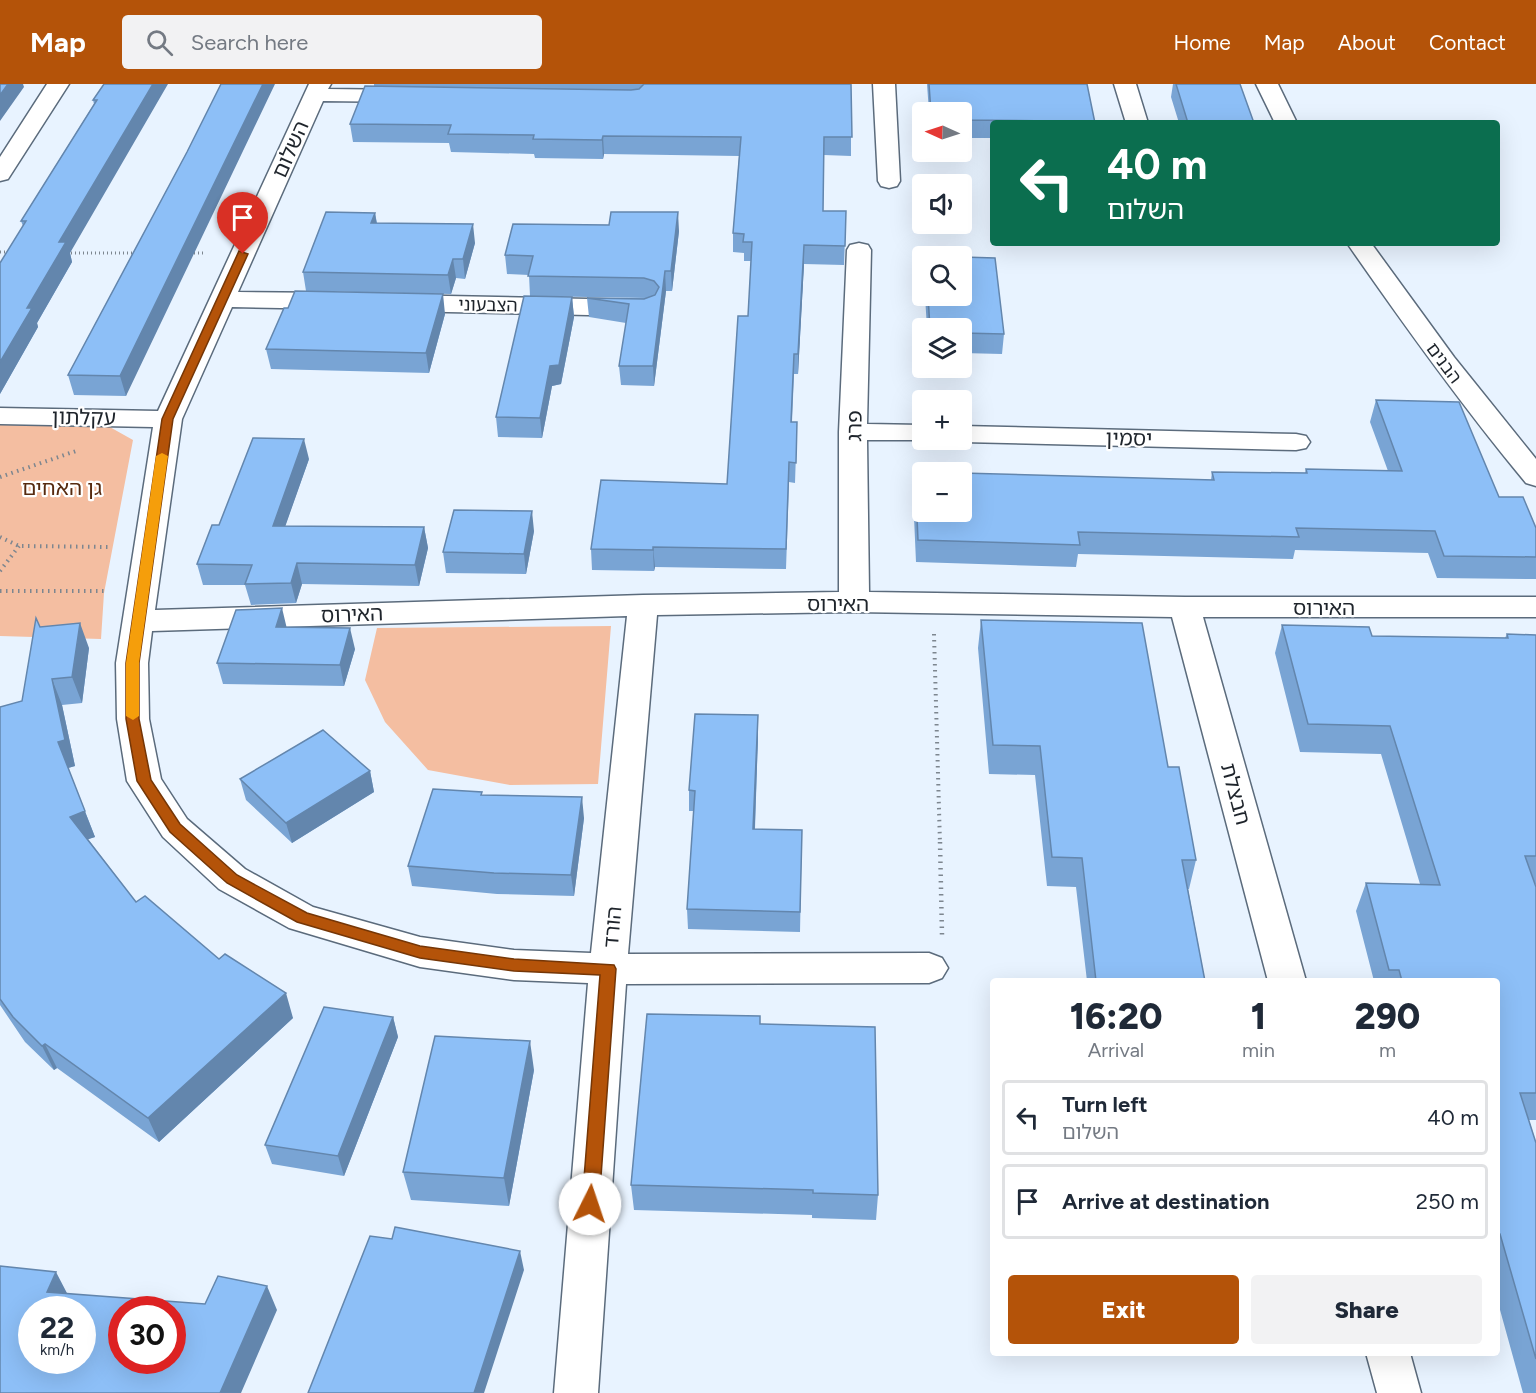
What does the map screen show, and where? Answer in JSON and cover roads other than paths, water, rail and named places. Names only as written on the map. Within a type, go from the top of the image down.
[{"type":"street","points":[[0,174],[58,84]]},
{"type":"street","points":[[884,84],[889,181]]},
{"type":"street","points":[[1125,84],[1136,120]]},
{"type":"street","points":[[1267,84],[1285,120]]},
{"type":"street","points":[[317,89],[421,97]]},
{"type":"street","name":"השלום","points":[[317,89],[168,419],[132,663],[133,719],[144,781],[175,828],[232,879],[302,918],[420,952],[514,965],[608,969],[929,968]]},
{"type":"street","name":"הבנים","points":[[1361,246],[1411,319],[1483,415],[1536,477]]},
{"type":"street","name":"פרג","points":[[854,602],[853,432],[859,250]]},
{"type":"street","name":"הצבעוני","points":[[222,299],[645,308]]},
{"type":"street","name":"עקלתון","points":[[0,416],[168,419]]},
{"type":"street","points":[[853,432],[912,434]]},
{"type":"street","name":"יסמין","points":[[972,434],[1296,442]]},
{"type":"street","name":"האירוס","points":[[139,621],[643,605],[854,602],[1185,607],[1536,607]]},
{"type":"street","name":"הורד","points":[[576,1393],[608,969],[643,605]]},
{"type":"street","name":"חבצלת","points":[[1185,607],[1286,978]]},
{"type":"street","points":[[1389,1356],[1399,1393]]},
{"type":"park label","name":"גן האחים","points":[[62,487]]}]
